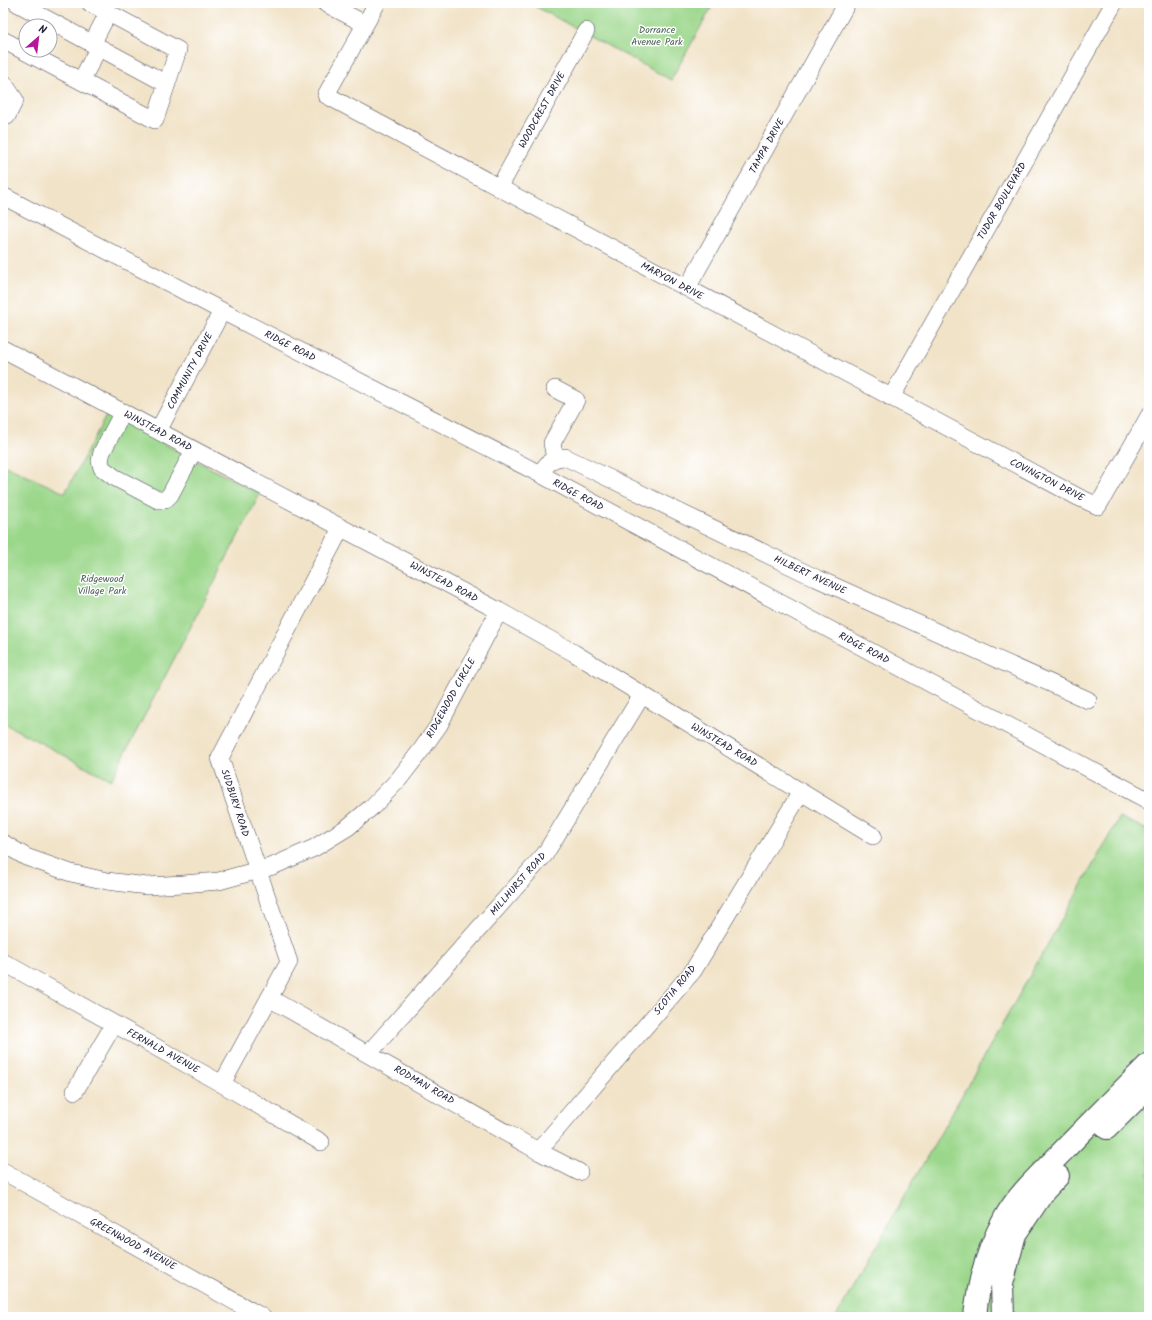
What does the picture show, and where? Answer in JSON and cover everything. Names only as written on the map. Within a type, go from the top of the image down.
[{"type":"highway","points":[[975,1317],[978,1290],[984,1264],[992,1242],[1006,1215],[1020,1196],[1149,1064]]},
{"type":"highway","points":[[1003,1317],[1002,1284],[1015,1234],[1044,1191],[1149,1086]]},
{"type":"street","points":[[16,3],[167,84]]},
{"type":"street","points":[[3,40],[155,120],[178,50],[90,3]]},
{"type":"street","points":[[325,3],[365,24],[377,3]]},
{"type":"street","name":"TAMPA DRIVE","points":[[687,288],[847,3]]},
{"type":"street","name":"TUDOR BOULEVARD","points":[[890,398],[1114,3]]},
{"type":"street","points":[[81,81],[108,13]]},
{"type":"street","name":"MARYON DRIVE","points":[[365,24],[326,95],[990,451]]},
{"type":"street","name":"WOODCREST DRIVE","points":[[499,188],[586,31]]},
{"type":"street","points":[[3,116],[7,116],[15,100],[4,87]]},
{"type":"street","name":"RIDGE ROAD","points":[[3,196],[222,311],[540,474],[1149,801]]},
{"type":"street","name":"COMMUNITY DRIVE","points":[[158,431],[222,311]]},
{"type":"street","name":"WINSTEAD ROAD","points":[[3,349],[499,611],[574,653],[873,836]]},
{"type":"street","points":[[540,474],[550,461],[555,459],[552,443],[576,400],[555,389]]},
{"type":"street","points":[[123,412],[102,452],[100,461],[102,468],[146,494],[158,500],[165,500],[170,495],[194,450]]},
{"type":"street","name":"COVINGTON DRIVE","points":[[990,451],[1098,506],[1149,416]]},
{"type":"street","name":"HILBERT AVENUE","points":[[555,459],[565,457],[816,578],[1088,700]]},
{"type":"street","name":"SUDBURY ROAD","points":[[222,1084],[289,962],[220,758],[340,528]]},
{"type":"street","name":"RIDGEWOOD CIRCLE","points":[[3,843],[26,857],[71,873],[107,881],[147,886],[219,881],[273,866],[314,848],[348,827],[373,806],[399,779],[439,725],[499,611]]},
{"type":"street","name":"MILLHURST ROAD","points":[[368,1054],[545,854],[642,695]]},
{"type":"street","name":"SCOTIA ROAD","points":[[538,1150],[693,971],[801,792]]},
{"type":"street","name":"FERNALD AVENUE","points":[[3,962],[222,1084],[321,1142]]},
{"type":"street","name":"RODMAN ROAD","points":[[269,998],[579,1172]]},
{"type":"street","points":[[75,1091],[114,1024]]},
{"type":"street","name":"GREENWOOD AVENUE","points":[[3,1171],[262,1317]]},
{"type":"green space","name":"Dorrance Avenue Park","points":[[529,3],[714,3],[671,80]]},
{"type":"green space","name":"Ridgewood Village Park","points":[[107,414],[260,494],[111,780],[3,723],[3,465],[65,493]]},
{"type":"green space","points":[[1120,817],[1149,831],[1149,1317],[836,1317]]}]
